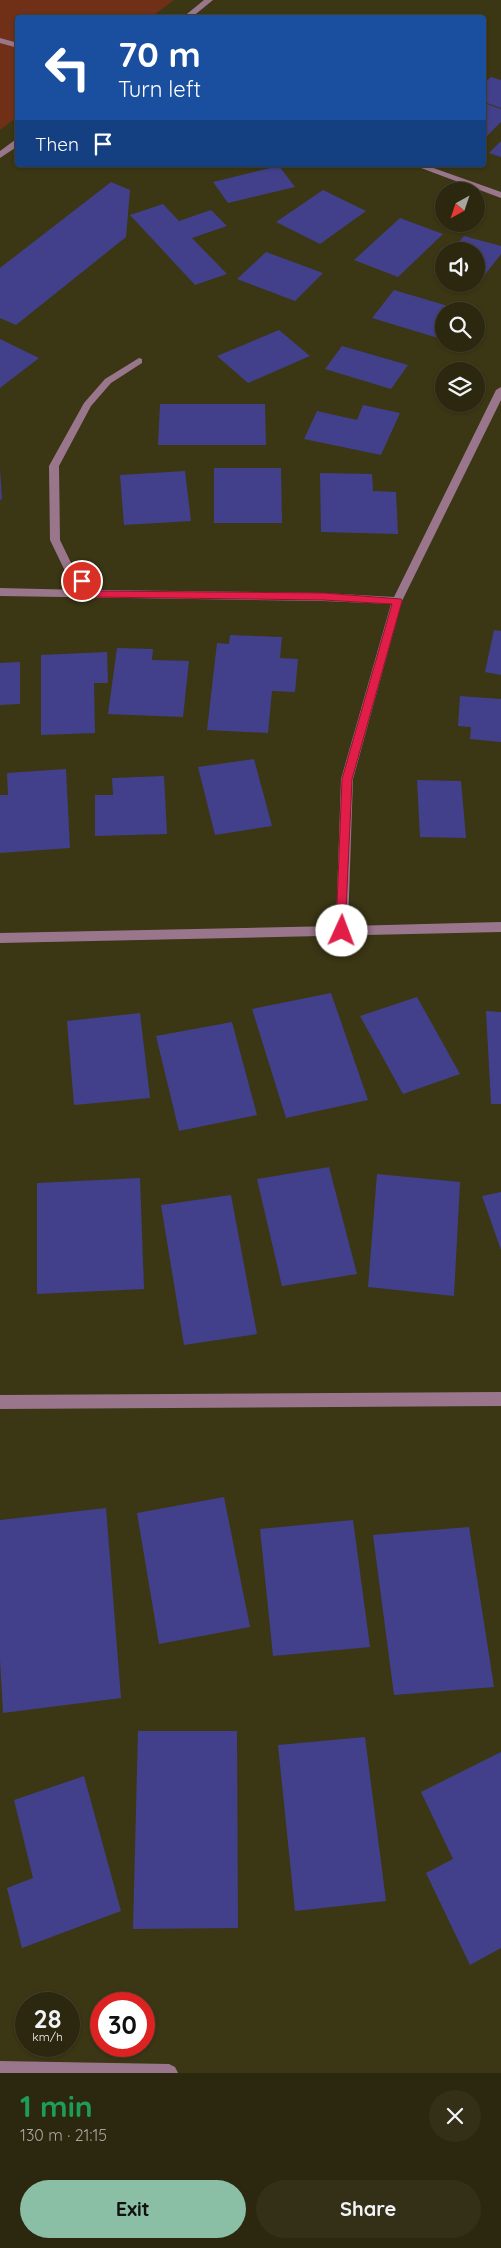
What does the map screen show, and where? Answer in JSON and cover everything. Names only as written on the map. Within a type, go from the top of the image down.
[{"type":"street","points":[[190,15],[209,0]]},
{"type":"street","points":[[0,40],[15,45]]},
{"type":"street","points":[[0,154],[15,144]]},
{"type":"street","points":[[423,167],[501,195]]},
{"type":"street","points":[[94,594],[68,569],[55,540],[54,466],[87,405],[108,381],[139,361]]},
{"type":"street","points":[[342,931],[347,779],[398,601],[501,390]]},
{"type":"street","points":[[0,592],[323,597],[398,601]]},
{"type":"street","points":[[0,938],[501,927]]},
{"type":"street","points":[[0,1402],[501,1399]]},
{"type":"street","points":[[0,2070],[169,2073]]},
{"type":"shaded area","points":[[0,0],[174,0],[154,15],[15,15],[15,119],[0,130]]},
{"type":"building","points":[[491,77],[501,80],[501,108],[486,103],[486,81]]},
{"type":"building","points":[[486,104],[501,109],[501,122],[486,137]]},
{"type":"building","points":[[501,141],[501,157],[489,153]]},
{"type":"building","points":[[280,167],[295,187],[228,203],[213,182]]},
{"type":"building","points":[[111,182],[130,190],[126,237],[16,325],[0,318],[0,268]]},
{"type":"building","points":[[323,190],[366,211],[320,244],[276,222]]},
{"type":"building","points":[[163,204],[179,221],[211,210],[227,226],[192,238],[227,274],[195,285],[130,215]]},
{"type":"building","points":[[400,218],[443,234],[398,277],[354,260]]},
{"type":"building","points":[[464,236],[501,246],[501,254],[485,274],[485,242],[459,242]]},
{"type":"building","points":[[266,252],[323,273],[295,301],[237,279]]},
{"type":"building","points":[[394,290],[435,302],[435,337],[372,318]]},
{"type":"building","points":[[279,330],[310,356],[248,383],[217,356]]},
{"type":"building","points":[[0,339],[39,358],[0,388]]},
{"type":"building","points":[[342,346],[408,365],[391,389],[325,369]]},
{"type":"building","points":[[160,404],[265,404],[266,445],[158,445]]},
{"type":"building","points":[[363,405],[400,413],[381,455],[304,439],[317,411],[357,420]]},
{"type":"building","points":[[0,468],[2,499],[0,500]]},
{"type":"building","points":[[214,468],[281,468],[282,523],[214,523]]},
{"type":"building","points":[[185,471],[191,521],[124,525],[120,475]]},
{"type":"building","points":[[320,473],[372,474],[373,491],[396,492],[398,534],[321,532]]},
{"type":"building","points":[[494,630],[501,631],[501,675],[485,672]]},
{"type":"building","points":[[230,635],[282,637],[280,658],[298,659],[295,692],[272,691],[268,733],[207,730],[217,643],[229,644]]},
{"type":"building","points":[[117,648],[153,649],[152,660],[189,661],[183,717],[108,714]]},
{"type":"building","points":[[107,652],[108,683],[94,683],[95,733],[41,735],[41,655]]},
{"type":"building","points":[[20,662],[20,704],[0,705],[0,663]]},
{"type":"building","points":[[460,696],[501,699],[501,742],[470,739],[471,727],[458,726]]},
{"type":"building","points":[[254,759],[272,826],[215,835],[198,767]]},
{"type":"building","points":[[66,769],[70,848],[0,853],[0,795],[8,795],[7,773]]},
{"type":"building","points":[[164,776],[167,834],[95,836],[95,795],[113,795],[112,778]]},
{"type":"building","points":[[417,780],[461,781],[466,838],[420,837]]},
{"type":"building","points":[[331,993],[368,1100],[286,1118],[252,1009]]},
{"type":"building","points":[[417,997],[460,1074],[403,1094],[360,1016]]},
{"type":"building","points":[[486,1011],[501,1012],[501,1104],[491,1104]]},
{"type":"building","points":[[140,1013],[150,1098],[74,1105],[67,1021]]},
{"type":"building","points":[[232,1022],[257,1115],[179,1131],[156,1036]]},
{"type":"building","points":[[329,1167],[357,1274],[282,1286],[257,1179]]},
{"type":"building","points":[[377,1174],[460,1182],[454,1296],[368,1287]]},
{"type":"building","points":[[140,1178],[144,1289],[37,1294],[37,1183]]},
{"type":"building","points":[[501,1192],[501,1250],[482,1196]]},
{"type":"building","points":[[231,1195],[257,1334],[184,1345],[161,1205]]},
{"type":"building","points":[[224,1497],[250,1627],[159,1644],[137,1513]]},
{"type":"building","points":[[106,1508],[121,1698],[3,1713],[0,1660],[0,1520]]},
{"type":"building","points":[[353,1520],[370,1647],[273,1656],[260,1529]]},
{"type":"building","points":[[469,1527],[494,1687],[394,1695],[373,1535]]},
{"type":"building","points":[[138,1731],[237,1731],[238,1928],[133,1929]]},
{"type":"building","points":[[365,1737],[386,1901],[295,1911],[278,1745]]},
{"type":"building","points":[[501,1752],[501,1948],[470,1965],[426,1873],[453,1859],[421,1792]]},
{"type":"building","points":[[84,1776],[121,1911],[22,1948],[7,1888],[33,1878],[14,1800]]},
{"type":"route","points":[[82,581],[94,594],[323,597],[398,601],[347,779],[342,931]]}]
